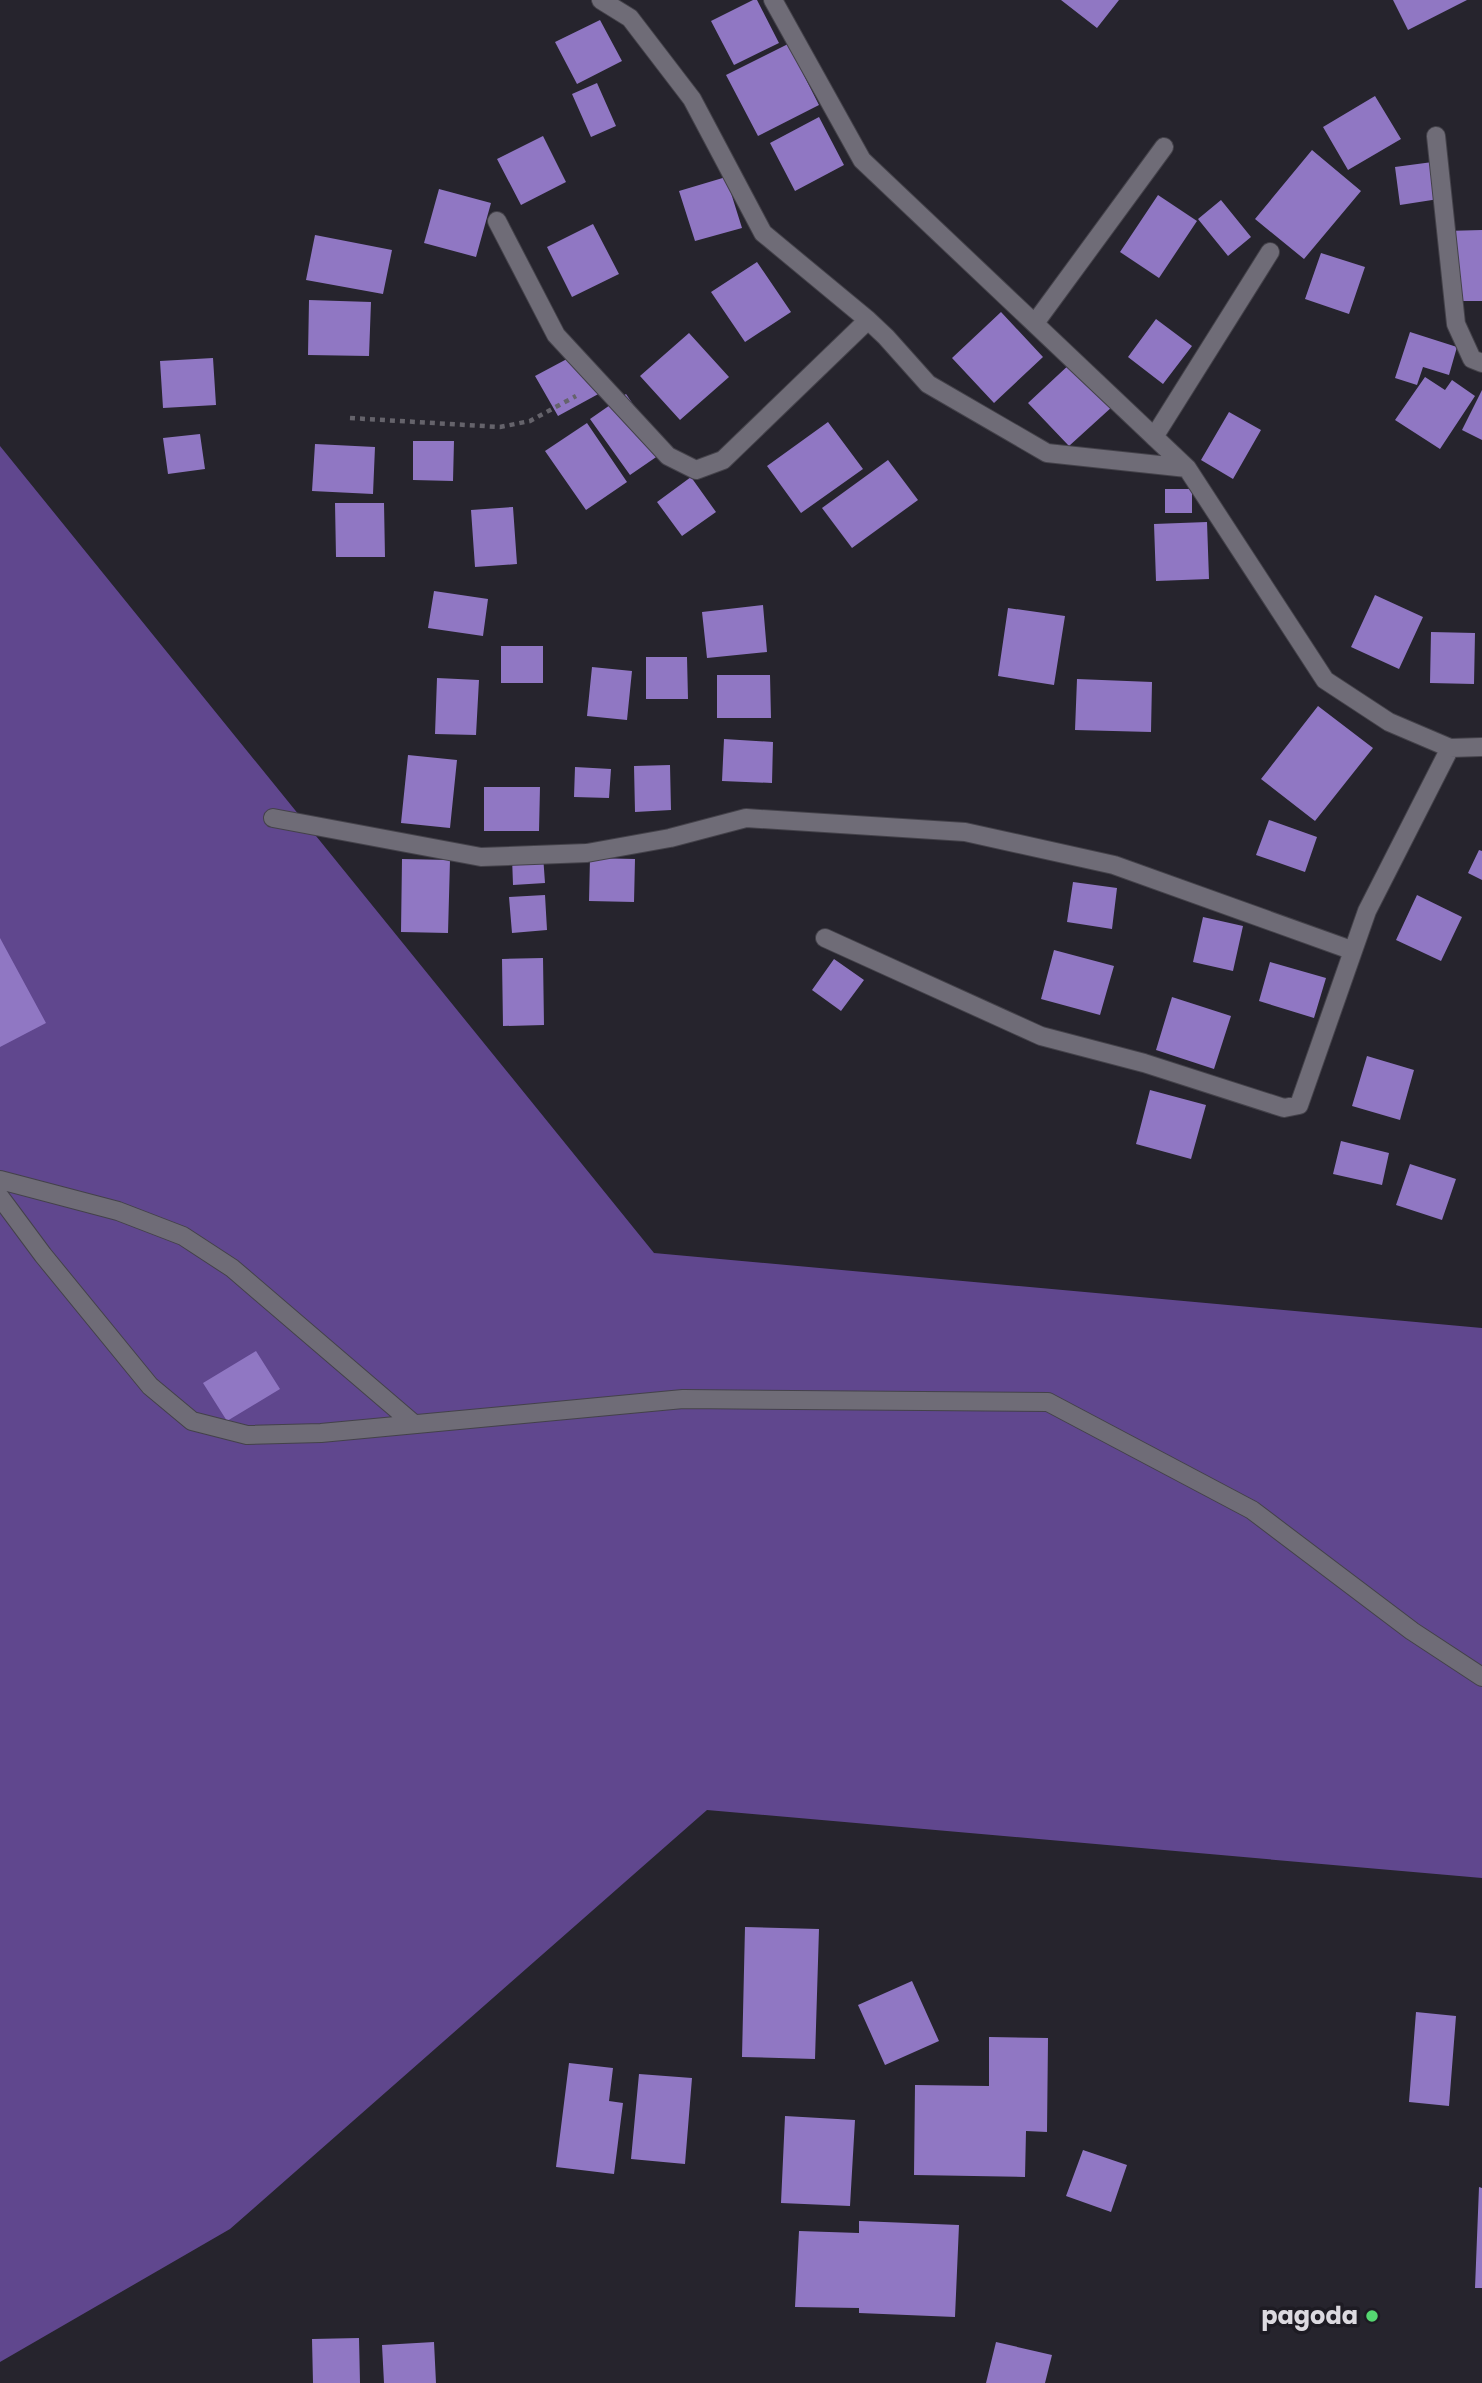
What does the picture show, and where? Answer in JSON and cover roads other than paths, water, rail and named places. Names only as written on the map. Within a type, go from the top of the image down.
[{"type":"street","points":[[601,0],[630,18],[692,99],[763,233],[868,320],[928,384],[1046,453],[1187,468]]},
{"type":"street","points":[[773,0],[862,160],[1187,468],[1325,680],[1389,722],[1450,748],[1482,747]]},
{"type":"street","points":[[1436,136],[1456,324],[1472,359],[1482,363]]},
{"type":"street","points":[[1035,323],[1164,147]]},
{"type":"street","points":[[497,220],[556,335],[668,456],[696,470],[723,460],[868,320]]},
{"type":"street","points":[[1154,437],[1270,252]]},
{"type":"street","points":[[825,938],[1041,1036],[1144,1063],[1284,1108],[1299,1105],[1351,950],[1367,911],[1450,748]]},
{"type":"street","points":[[273,818],[481,856],[587,853],[670,838],[746,818],[965,832],[1114,865],[1351,950]]},
{"type":"street","points":[[0,1180],[118,1211],[183,1236],[232,1268],[414,1424]]},
{"type":"street","points":[[0,1197],[43,1255],[150,1386],[192,1421],[247,1435],[321,1433],[683,1399],[1048,1402],[1252,1510],[1412,1631],[1482,1677]]},
{"type":"place","name":"pagoda","points":[[1372,2316]]}]
